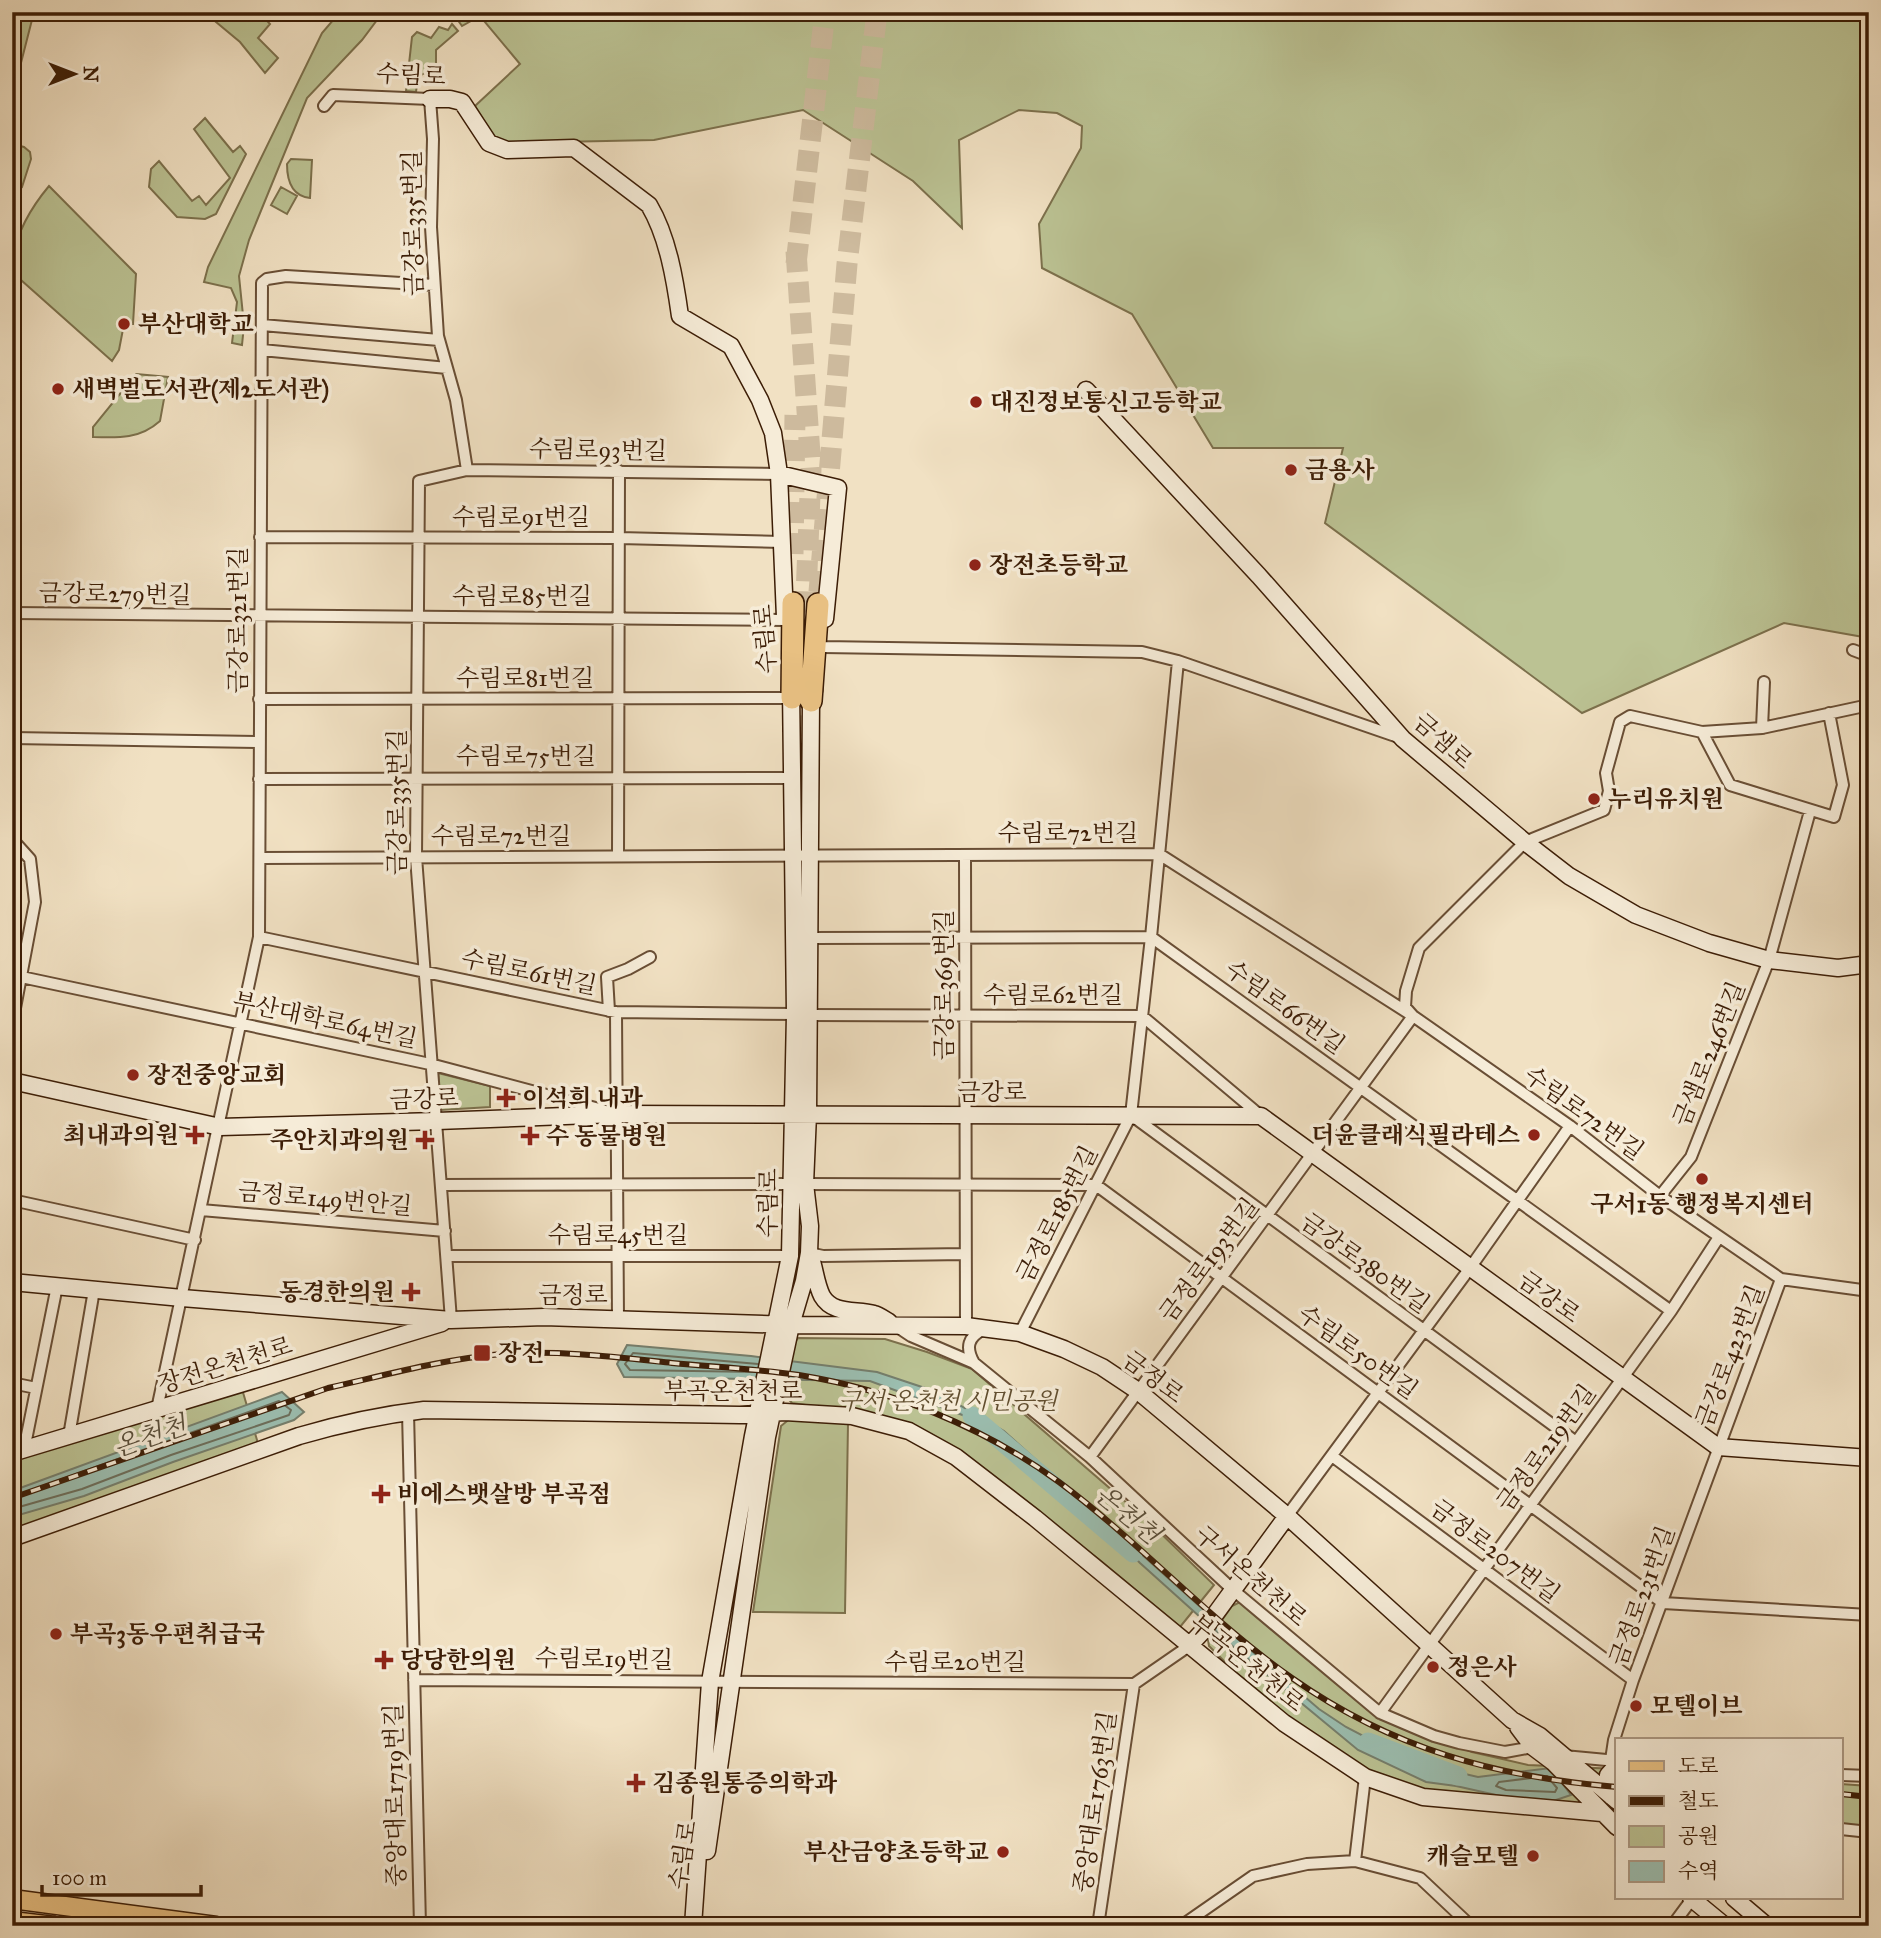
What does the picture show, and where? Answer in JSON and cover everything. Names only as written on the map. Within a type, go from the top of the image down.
[{"type":"highway","points":[[802,699],[819,643],[818,604]]},
{"type":"highway","points":[[789,611],[802,699]]},
{"type":"main road","name":"수림로","points":[[430,99],[462,102],[489,143],[507,150],[575,148],[649,205],[657,218],[676,289],[680,316],[731,346],[760,400],[773,433],[779,474],[789,611]]},
{"type":"main road","name":"금샘로","points":[[1086,390],[1259,576],[1403,739],[1569,876],[1636,915],[1709,943],[1769,960],[1838,968],[1869,964]]},
{"type":"main road","points":[[779,474],[838,488],[819,643]]},
{"type":"main road","name":"수림로","points":[[802,699],[793,778],[810,938],[802,1014]]},
{"type":"main road","name":"수림로","points":[[783,1324],[782,1299],[798,1184],[801,1114],[802,699]]},
{"type":"main road","name":"금강로","points":[[12,1082],[220,1127],[616,1114],[1261,1116],[1718,1447]]},
{"type":"main road","name":"수림로","points":[[694,1926],[710,1682],[783,1324],[804,1281],[809,1253],[810,1226],[798,1184]]},
{"type":"main road","points":[[809,1253],[817,1283],[824,1298],[834,1307],[855,1313],[875,1314],[894,1325]]},
{"type":"main road","name":"금정로","points":[[13,1284],[451,1320],[618,1318],[783,1324],[966,1326],[1020,1333],[1102,1367],[1138,1391],[1287,1516],[1512,1720],[1533,1747],[1563,1761],[1614,1799]]},
{"type":"main road","name":"장전온천천로","points":[[18,1451],[451,1320]]},
{"type":"main road","name":"수림로","points":[[694,1926],[732,1682],[765,1410]]},
{"type":"main road","name":"부곡온천천로","points":[[12,1538],[299,1436],[340,1424],[408,1412],[765,1410],[852,1416],[909,1431],[956,1457],[1035,1518],[1284,1723],[1365,1777],[1423,1797],[1606,1812]]},
{"type":"main road","points":[[1718,1447],[1869,1458]]},
{"type":"main road","points":[[1189,1646],[1203,1631],[1287,1516]]},
{"type":"main road","name":"금정로","points":[[1512,1720],[1540,1736],[1606,1812]]},
{"type":"main road","points":[[1614,1799],[1608,1775],[1615,1762]]},
{"type":"main road","points":[[12,1899],[216,1926]]},
{"type":"main road","points":[[1693,1899],[1725,1926]]},
{"type":"main road","points":[[1735,1899],[1767,1926]]},
{"type":"main road","points":[[12,1921],[54,1926]]},
{"type":"street","name":"수림로","points":[[324,106],[333,95],[430,99]]},
{"type":"street","name":"금강로335번길","points":[[430,99],[434,285],[439,340],[456,400],[467,470]]},
{"type":"street","name":"금강로321번길","points":[[220,1127],[259,937],[262,283],[267,279],[286,276],[434,285]]},
{"type":"street","points":[[262,325],[439,340]]},
{"type":"street","points":[[262,350],[447,368]]},
{"type":"street","name":"수림로93번길","points":[[419,481],[467,470],[779,474]]},
{"type":"street","points":[[618,856],[619,471]]},
{"type":"street","name":"금강로335번길","points":[[419,481],[416,857],[451,1320]]},
{"type":"street","name":"수림로91번길","points":[[260,537],[619,538],[782,542]]},
{"type":"street","name":"수림로85번길","points":[[259,617],[619,618],[789,611]]},
{"type":"street","name":"금강로279번길","points":[[12,613],[259,617]]},
{"type":"street","points":[[819,643],[1142,652],[1178,661],[1403,739]]},
{"type":"street","points":[[1853,650],[1869,656]]},
{"type":"street","points":[[1132,1115],[1178,661]]},
{"type":"street","points":[[1762,728],[1764,682]]},
{"type":"street","name":"수림로81번길","points":[[259,699],[802,699]]},
{"type":"street","points":[[1413,1016],[1405,1007],[1406,991],[1419,948],[1525,842],[1604,810],[1609,791],[1606,773],[1620,722],[1629,716],[1702,732],[1762,728],[1869,705]]},
{"type":"street","points":[[1702,732],[1730,785],[1834,817],[1843,785],[1829,713]]},
{"type":"street","points":[[12,738],[259,742]]},
{"type":"street","name":"수림로75번길","points":[[259,779],[793,778]]},
{"type":"street","name":"금샘로246번길","points":[[1660,1196],[1691,1157],[1769,960],[1810,811]]},
{"type":"street","points":[[12,839],[30,859],[35,902],[17,976],[12,1024]]},
{"type":"street","name":"수림로72번길","points":[[260,858],[1159,854],[1413,1016],[1570,1126],[1660,1196],[1781,1279],[1869,1291]]},
{"type":"street","name":"금강로369번길","points":[[965,855],[965,1115]]},
{"type":"street","name":"수림로61번길","points":[[259,937],[612,1011],[802,1014]]},
{"type":"street","points":[[810,938],[1152,937]]},
{"type":"street","name":"수림로66번길","points":[[1152,937],[1671,1311]]},
{"type":"street","points":[[618,1318],[616,1114],[612,1011],[607,977],[628,970],[650,957]]},
{"type":"street","name":"부산대학로64번길","points":[[17,976],[430,1064],[616,1114]]},
{"type":"street","name":"수림로62번길","points":[[802,1014],[1142,1016],[1261,1116]]},
{"type":"street","name":"금정로193번길","points":[[1090,1457],[1413,1016]]},
{"type":"street","points":[[965,1115],[966,1326]]},
{"type":"street","name":"금정로185번길","points":[[1020,1333],[1132,1115]]},
{"type":"street","name":"금강로380번길","points":[[1132,1115],[1576,1442]]},
{"type":"street","points":[[1287,1516],[1470,1268],[1570,1126]]},
{"type":"street","points":[[157,1409],[220,1127]]},
{"type":"street","points":[[441,1185],[1096,1185]]},
{"type":"street","name":"수림로50번길","points":[[1096,1185],[1663,1603]]},
{"type":"street","points":[[12,1200],[195,1240]]},
{"type":"street","name":"금정로149번안길","points":[[201,1210],[445,1231]]},
{"type":"street","name":"금정로219번길","points":[[1380,1713],[1671,1311],[1719,1237]]},
{"type":"street","name":"수림로","points":[[809,1253],[823,1256],[965,1254]]},
{"type":"street","name":"수림로45번길","points":[[447,1256],[790,1256]]},
{"type":"street","name":"금강로423번길","points":[[1718,1447],[1781,1279]]},
{"type":"street","points":[[18,1451],[36,1388],[57,1286]]},
{"type":"street","points":[[69,1436],[94,1290]]},
{"type":"street","name":"구서온천천로","points":[[894,1325],[911,1336],[974,1363],[1090,1457],[1230,1592],[1380,1713],[1459,1743],[1506,1752],[1533,1747]]},
{"type":"street","points":[[974,1363],[969,1353],[969,1342],[975,1334],[988,1327]]},
{"type":"street","points":[[12,1383],[36,1388]]},
{"type":"street","name":"중앙대로1719번길","points":[[408,1412],[420,1926]]},
{"type":"street","name":"금정로231번길","points":[[1616,1738],[1633,1680],[1718,1447]]},
{"type":"street","name":"금정로207번길","points":[[1332,1456],[1633,1680]]},
{"type":"street","points":[[1663,1603],[1869,1615]]},
{"type":"street","points":[[1134,1684],[1189,1646]]},
{"type":"street","name":"수림로19번길","points":[[414,1680],[710,1682]]},
{"type":"street","name":"수림로20번길","points":[[710,1682],[1134,1684]]},
{"type":"street","name":"중앙대로1763번길","points":[[1098,1926],[1134,1684]]},
{"type":"street","name":"금정로231번길","points":[[1615,1740],[1615,1762]]},
{"type":"street","points":[[1563,1761],[1615,1762]]},
{"type":"street","points":[[1842,1775],[1869,1776]]},
{"type":"street","points":[[1355,1861],[1365,1777]]},
{"type":"street","points":[[1842,1829],[1869,1832]]},
{"type":"street","points":[[1181,1926],[1253,1876],[1307,1864],[1355,1861],[1420,1878],[1471,1926]]},
{"type":"street","points":[[1672,1926],[1691,1899]]},
{"type":"green space","points":[[12,12],[34,12],[12,98]]},
{"type":"green space","points":[[204,12],[259,12],[270,24],[258,38],[278,58],[265,73],[240,42]]},
{"type":"green space","points":[[340,12],[383,12],[362,40],[307,98],[249,240],[239,276],[244,325],[242,345],[232,343],[237,302],[231,288],[204,282],[208,267],[322,33]]},
{"type":"green space","points":[[452,12],[1869,12],[1869,638],[1784,623],[1582,713],[1325,523],[1343,448],[1213,448],[1132,314],[1042,268],[1039,224],[1081,148],[1082,126],[1057,113],[1019,110],[959,140],[962,228],[913,181],[803,110],[654,140],[510,143],[493,136],[475,106],[520,64],[480,16],[462,26]]},
{"type":"green space","points":[[452,24],[458,31],[436,50],[436,66],[418,77],[416,92],[406,91],[412,37],[417,32],[431,38],[439,27],[448,30]]},
{"type":"green space","points":[[205,118],[233,152],[240,146],[246,154],[216,214],[205,219],[177,217],[149,187],[151,169],[159,161],[192,201],[199,196],[206,205],[230,178],[194,129]]},
{"type":"green space","points":[[12,144],[24,147],[30,152],[31,159],[22,187],[12,184]]},
{"type":"green space","points":[[291,159],[312,160],[310,198],[299,194],[292,187],[287,164]]},
{"type":"green space","points":[[49,186],[136,274],[133,324],[124,324],[119,350],[112,361],[12,272],[18,237]]},
{"type":"green space","points":[[281,187],[297,196],[287,214],[271,205]]},
{"type":"green space","points":[[136,374],[168,377],[160,421],[137,434],[93,437],[93,427]]},
{"type":"green space","points":[[438,1073],[490,1086],[490,1107],[441,1110]]},
{"type":"green space","name":"구서 온천천 시민공원","points":[[798,1338],[885,1339],[972,1369],[1150,1523],[1214,1585],[1180,1627],[1101,1561],[951,1447],[853,1412],[792,1403],[784,1394],[793,1345]]},
{"type":"green space","points":[[242,1389],[257,1440],[256,1448],[12,1533],[12,1461]]},
{"type":"green space","points":[[792,1417],[848,1423],[845,1613],[753,1612],[781,1426]]},
{"type":"green space","points":[[1240,1602],[1362,1704],[1396,1723],[1472,1752],[1528,1765],[1615,1769],[1615,1808],[1419,1790],[1380,1778],[1310,1734],[1235,1672],[1209,1646],[1208,1640],[1232,1606]]},
{"type":"green space","points":[[1842,1784],[1869,1786],[1869,1826],[1842,1825]]},
{"type":"water","name":"온천천","points":[[627,1345],[751,1356],[877,1372],[937,1392],[1004,1431],[1197,1604],[1319,1709],[1346,1727],[1413,1762],[1478,1777],[1551,1768],[1571,1795],[1553,1801],[1505,1797],[1426,1782],[1358,1750],[1230,1644],[1140,1563],[1053,1475],[976,1420],[870,1381],[624,1377],[617,1364]]},
{"type":"water","name":"온천천","points":[[282,1392],[304,1412],[294,1420],[84,1496],[12,1517],[12,1491]]},
{"type":"waterway","name":"온천천","points":[[972,1416],[1133,1553]]},
{"type":"waterway","name":"온천천","points":[[1368,1742],[1458,1776]]},
{"type":"tunnel","points":[[796,264],[825,12]]},
{"type":"tunnel","points":[[819,592],[847,264],[877,12]]},
{"type":"tunnel","points":[[796,251],[811,469],[799,774]]},
{"type":"tunnel","points":[[793,554],[795,415]]},
{"type":"railway","points":[[12,1498],[328,1388],[458,1360],[502,1354],[566,1354],[799,1375],[868,1390],[935,1413],[967,1427],[1030,1462],[1089,1505],[1261,1655],[1330,1703],[1368,1724],[1407,1741],[1488,1767],[1529,1776],[1615,1787]]},
{"type":"railway","points":[[1842,1794],[1869,1797]]},
{"type":"place","name":"부산대학교","points":[[124,324]]},
{"type":"place","name":"새벽벌도서관(제2도서관)","points":[[58,389]]},
{"type":"place","name":"대진정보통신고등학교","points":[[976,402]]},
{"type":"place","name":"금용사","points":[[1291,470]]},
{"type":"place","name":"장전초등학교","points":[[975,565]]},
{"type":"place","name":"누리유치원","points":[[1594,799]]},
{"type":"place","name":"장전중앙교회","points":[[133,1075]]},
{"type":"place","name":"이석희 내과","points":[[506,1098]]},
{"type":"place","name":"최내과의원","points":[[195,1135]]},
{"type":"place","name":"더윤클래식필라테스","points":[[1534,1135]]},
{"type":"place","name":"수 동물병원","points":[[530,1136]]},
{"type":"place","name":"주안치과의원","points":[[425,1140]]},
{"type":"place","name":"구서1동 행정복지센터","points":[[1702,1179]]},
{"type":"place","name":"동경한의원","points":[[411,1292]]},
{"type":"place","name":"장전","points":[[482,1353]]},
{"type":"place","name":"비에스뱃살방 부곡점","points":[[381,1494]]},
{"type":"place","name":"부곡3동우편취급국","points":[[56,1634]]},
{"type":"place","name":"당당한의원","points":[[384,1660]]},
{"type":"place","name":"정은사","points":[[1433,1667]]},
{"type":"place","name":"모텔이브","points":[[1636,1706]]},
{"type":"place","name":"김종원통증의학과","points":[[636,1783]]},
{"type":"place","name":"부산금양초등학교","points":[[1003,1852]]},
{"type":"place","name":"캐슬모텔","points":[[1533,1856]]}]
